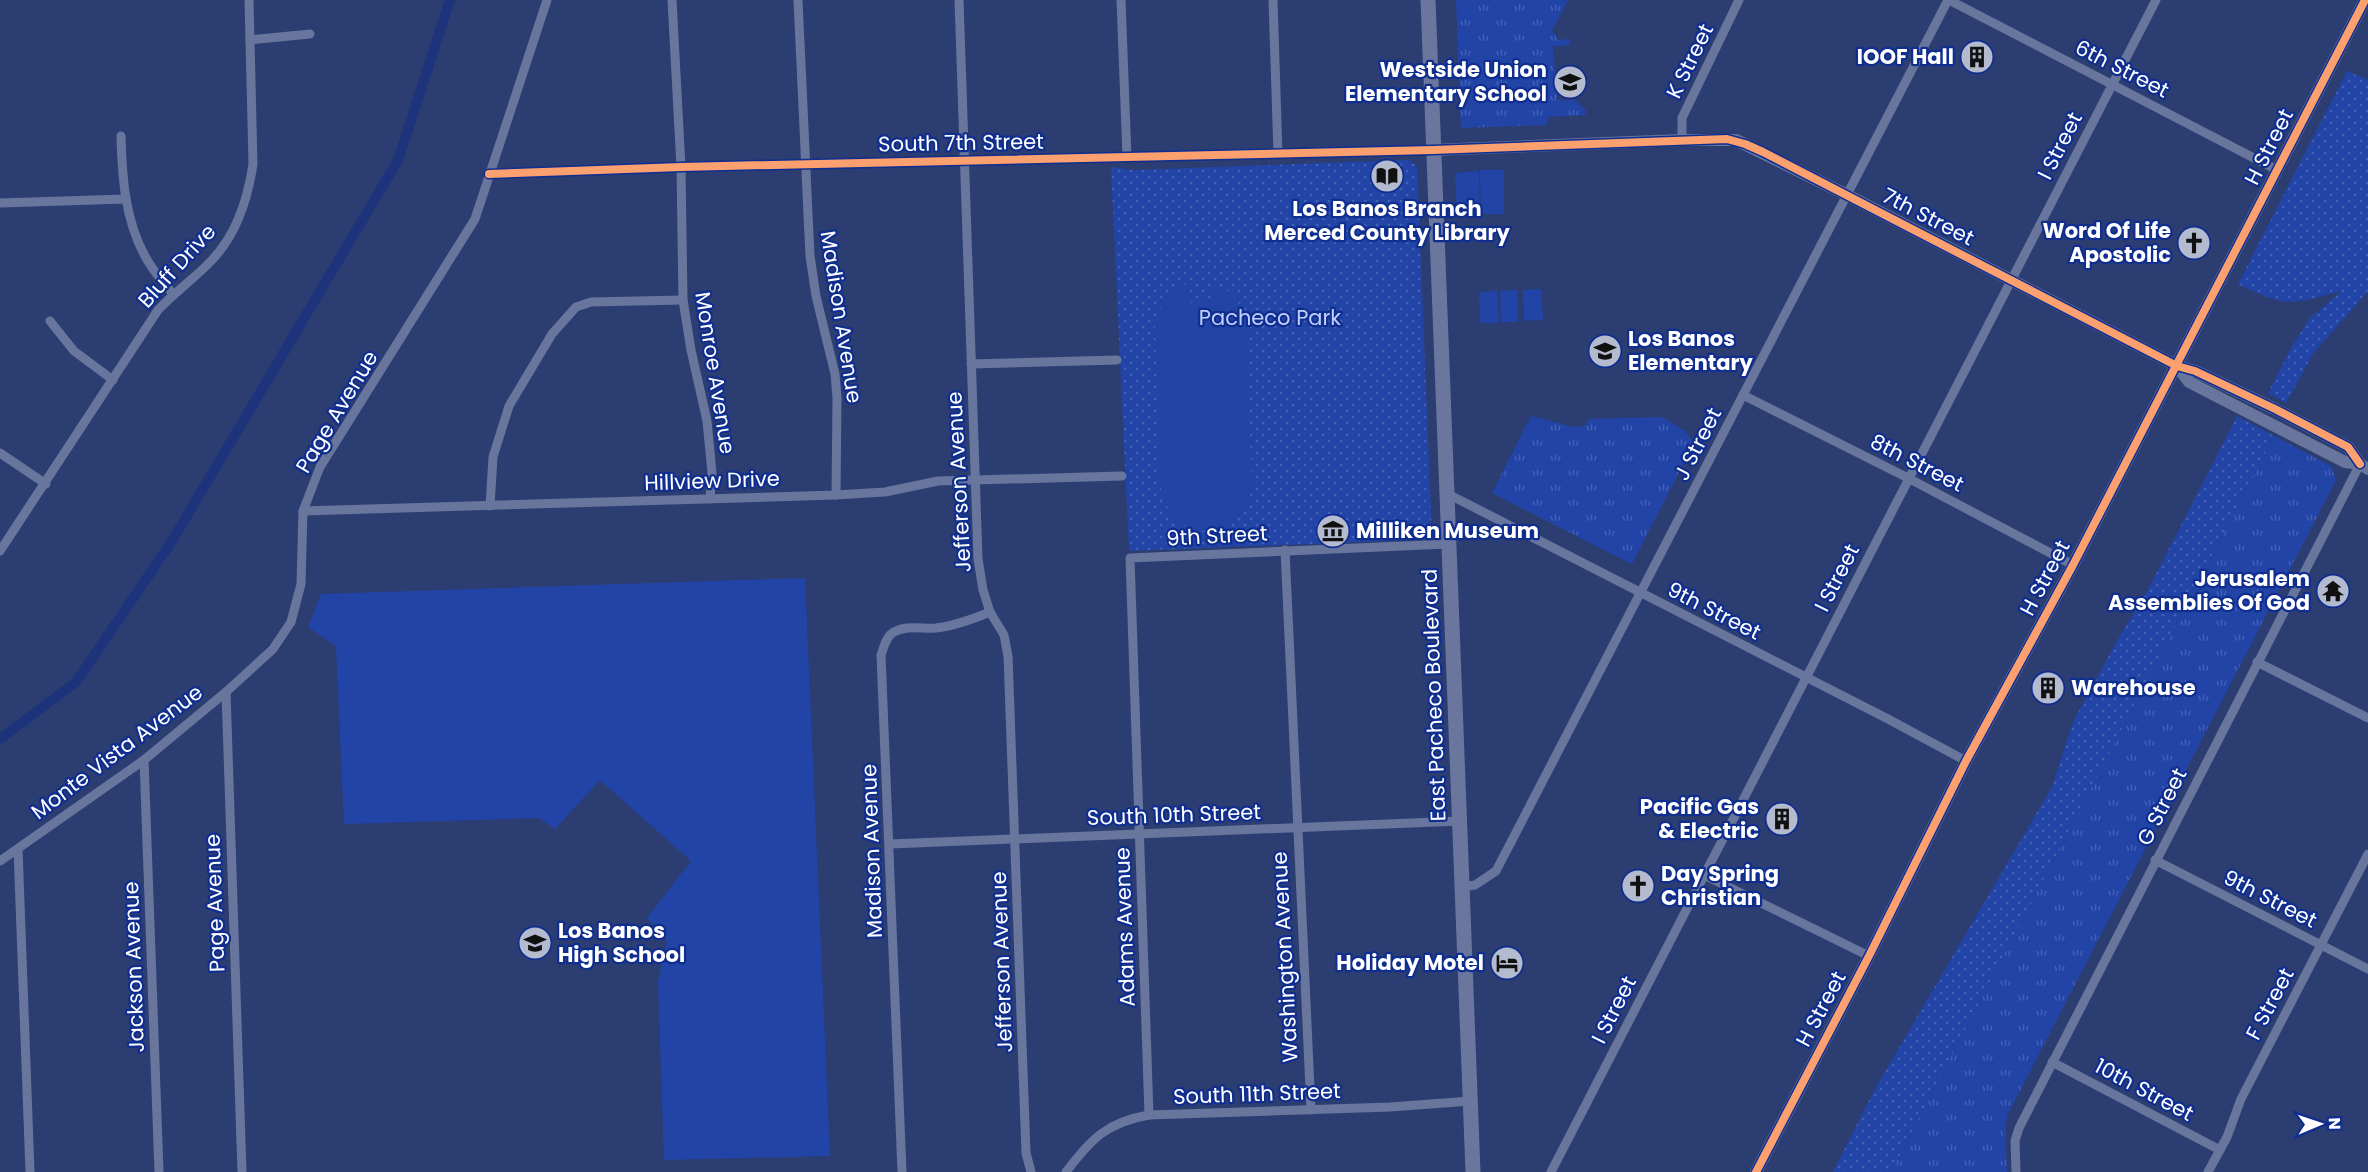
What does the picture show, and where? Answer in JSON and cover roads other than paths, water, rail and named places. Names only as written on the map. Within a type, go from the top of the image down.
[{"type":"highway","name":"East Pacheco Boulevard","points":[[1428,0],[1473,1172]]},
{"type":"street","name":"Bluff Drive","points":[[0,551],[158,310],[218,253],[230,235],[250,183],[253,155],[249,0]]},
{"type":"street","name":"Page Avenue","points":[[242,1172],[226,692],[273,649],[291,622],[301,584],[303,511],[320,468],[476,219],[547,0]]},
{"type":"street","name":"Monroe Avenue","points":[[672,0],[681,167],[683,300],[691,350],[709,430],[712,473],[710,499]]},
{"type":"street","name":"Madison Avenue","points":[[798,0],[810,256],[816,296],[835,374],[837,398],[836,495]]},
{"type":"street","name":"Jefferson Avenue","points":[[959,0],[978,559],[983,590],[990,612],[1004,635],[1008,656],[1026,1153],[1031,1172]]},
{"type":"street","points":[[1121,0],[1127,158]]},
{"type":"street","points":[[1273,0],[1278,154]]},
{"type":"street","name":"K Street","points":[[1682,140],[1682,118],[1739,0]]},
{"type":"street","name":"6th Street","points":[[1948,0],[2277,170]]},
{"type":"street","name":"J Street","points":[[1463,886],[1475,885],[1496,871],[1948,0]]},
{"type":"street","name":"I Street","points":[[1551,1172],[2156,0]]},
{"type":"street","name":"H Street","points":[[1756,1172],[1869,956],[1966,761],[2073,565],[2365,0]]},
{"type":"street","points":[[250,40],[310,34]]},
{"type":"street","points":[[121,136],[122,178],[130,219],[144,256],[173,294]]},
{"type":"street","name":"7th Street","points":[[1433,150],[1736,140],[2176,366],[2195,371],[2348,447],[2364,467]]},
{"type":"street","name":"South 7th Street","points":[[489,174],[681,167],[1433,150]]},
{"type":"street","points":[[0,203],[126,199]]},
{"type":"street","points":[[490,506],[493,457],[509,406],[552,334],[576,307],[591,302],[683,300]]},
{"type":"street","points":[[50,321],[74,351],[113,380]]},
{"type":"street","points":[[971,364],[1118,360]]},
{"type":"street","name":"8th Street","points":[[1743,395],[2073,565]]},
{"type":"street","points":[[0,453],[46,484]]},
{"type":"street","name":"G Street","points":[[2016,1172],[2015,1141],[2019,1128],[2257,662],[2364,467]]},
{"type":"street","name":"Hillview Drive","points":[[303,511],[836,495],[885,492],[938,481],[1122,476]]},
{"type":"street","name":"9th Street","points":[[1446,493],[1966,761]]},
{"type":"street","name":"9th Street","points":[[1130,558],[1448,544]]},
{"type":"street","name":"Washington Avenue","points":[[1285,550],[1311,1110]]},
{"type":"street","name":"Adams Avenue","points":[[1130,558],[1149,1115]]},
{"type":"street","name":"Madison Avenue","points":[[902,1172],[881,656],[886,640],[895,631],[910,628],[938,628],[965,622],[990,612]]},
{"type":"street","points":[[2257,662],[2368,718]]},
{"type":"street","name":"Monte Vista Avenue","points":[[0,861],[144,760],[226,692]]},
{"type":"street","name":"Jackson Avenue","points":[[144,760],[159,1172]]},
{"type":"street","name":"South 10th Street","points":[[890,844],[1460,821]]},
{"type":"street","points":[[18,849],[30,1172]]},
{"type":"street","name":"F Street","points":[[2208,1172],[2220,1150],[2241,1099],[2368,854]]},
{"type":"street","name":"9th Street","points":[[2155,860],[2368,969]]},
{"type":"street","points":[[1704,875],[1869,956]]},
{"type":"street","name":"10th Street","points":[[2052,1062],[2220,1150]]},
{"type":"street","name":"South 11th Street","points":[[1066,1172],[1095,1136],[1131,1118],[1149,1115],[1311,1110],[1471,1101]]},
{"type":"waterway","points":[[0,739],[76,682],[172,541],[398,160],[450,0]]},
{"type":"waterway","points":[[139,591],[144,585]]},
{"type":"place","name":"IOOF Hall","points":[[1977,57]]},
{"type":"place","name":"Westside Union Elementary School","points":[[1570,82]]},
{"type":"place","name":"Los Banos Branch Merced County Library","points":[[1387,176]]},
{"type":"place","name":"Word Of Life Apostolic","points":[[2194,243]]},
{"type":"place","name":"Los Banos Elementary","points":[[1605,351]]},
{"type":"place","name":"Milliken Museum","points":[[1333,531]]},
{"type":"place","name":"Jerusalem Assemblies Of God","points":[[2333,591]]},
{"type":"place","name":"Warehouse","points":[[2048,688]]},
{"type":"place","name":"Pacific Gas & Electric","points":[[1782,819]]},
{"type":"place","name":"Day Spring Christian","points":[[1638,886]]},
{"type":"place","name":"Los Banos High School","points":[[535,943]]},
{"type":"place","name":"Holiday Motel","points":[[1507,963]]},
{"type":"park label","name":"Pacheco Park","points":[[1270,318]]}]
